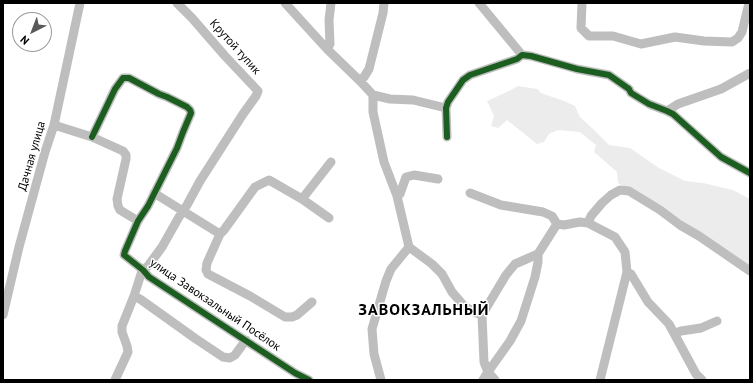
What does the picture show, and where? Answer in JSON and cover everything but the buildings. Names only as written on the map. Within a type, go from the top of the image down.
[{"type":"street","name":"Дачная улица","points":[[3,315],[23,233],[45,152],[54,126],[80,3]]},
{"type":"street","name":"Крутой тупик","points":[[177,3],[258,91]]},
{"type":"street","points":[[285,3],[327,49],[373,95],[390,99],[413,100],[446,108]]},
{"type":"street","points":[[327,49],[330,44],[329,20],[331,3]]},
{"type":"street","points":[[360,81],[369,69],[384,3]]},
{"type":"street","points":[[479,3],[522,55],[531,56],[577,69],[609,75],[629,89],[631,93],[649,104],[673,114],[721,156],[750,174]]},
{"type":"street","points":[[582,3],[581,28],[589,36],[613,36],[641,44],[675,37],[704,41],[732,42],[738,38],[742,32],[749,3]]},
{"type":"street","points":[[447,137],[446,108],[455,91],[464,80],[470,75],[517,59],[522,55]]},
{"type":"street","points":[[667,111],[678,104],[721,89],[750,73]]},
{"type":"street","name":"улица Завокзальный Посёлок","points":[[92,137],[115,89],[123,78],[129,78],[187,107],[190,110],[191,114],[182,132],[177,148],[148,206],[138,220],[124,255],[143,270],[149,277],[309,380]]},
{"type":"street","name":"улица Завокзальный Посёлок","points":[[114,380],[128,352],[122,332],[122,326],[143,270],[148,266],[162,247],[200,181],[258,91]]},
{"type":"street","points":[[373,95],[373,112],[384,162],[397,196],[409,247],[432,264],[442,274],[452,292],[464,306],[482,315]]},
{"type":"street","points":[[54,126],[92,137],[123,151],[126,155],[125,166],[117,199],[118,206],[120,210],[138,220]]},
{"type":"street","points":[[302,199],[331,162]]},
{"type":"street","points":[[397,196],[400,194],[406,177],[414,176],[438,179]]},
{"type":"street","name":"улица Завокзальный Посёлок","points":[[312,302],[297,315],[285,317],[250,296],[208,274],[206,270],[207,263],[220,234],[255,187],[269,180],[302,199],[329,218]]},
{"type":"street","points":[[588,223],[595,212],[611,195],[620,190],[629,191],[660,210],[750,271]]},
{"type":"street","points":[[154,193],[220,234]]},
{"type":"street","points":[[470,193],[501,205],[543,212],[552,216],[557,224],[564,225],[580,222],[588,223],[615,237],[625,252],[627,272],[600,380]]},
{"type":"street","points":[[483,380],[510,342],[521,321],[535,277],[538,254],[557,224]]},
{"type":"street","points":[[381,380],[374,354],[372,329],[391,269],[409,247]]},
{"type":"street","points":[[495,380],[488,372],[484,362],[482,315],[506,275],[515,264],[538,254]]},
{"type":"street","points":[[627,272],[631,274],[648,302],[669,324],[696,374],[702,380]]},
{"type":"street","name":"улица Завокзальный Посёлок","points":[[134,296],[223,357],[230,358],[235,355],[246,340]]},
{"type":"street","points":[[675,333],[701,328],[717,321]]},
{"type":"shaded area","points":[[518,86],[537,89],[541,93],[575,106],[580,117],[609,145],[630,148],[659,168],[685,181],[703,183],[733,190],[750,199],[750,266],[643,196],[618,183],[617,172],[594,152],[596,145],[580,132],[558,130],[549,134],[544,142],[537,144],[507,120],[498,128],[491,126],[494,116],[487,101]]},
{"type":"cycle path","points":[[447,137],[446,108],[448,102],[463,80],[470,75],[517,59],[522,55],[531,56],[577,69],[609,75],[629,89],[631,93],[649,104],[673,114],[721,157],[750,173]]},
{"type":"cycle path","points":[[92,137],[115,89],[123,78],[129,78],[187,107],[190,110],[191,113],[177,148],[148,206],[138,221],[124,255],[143,270],[149,277],[295,373],[309,380]]},
{"type":"district","name":"ЗАВОКЗАЛЬНЫЙ","points":[[424,310]]}]
